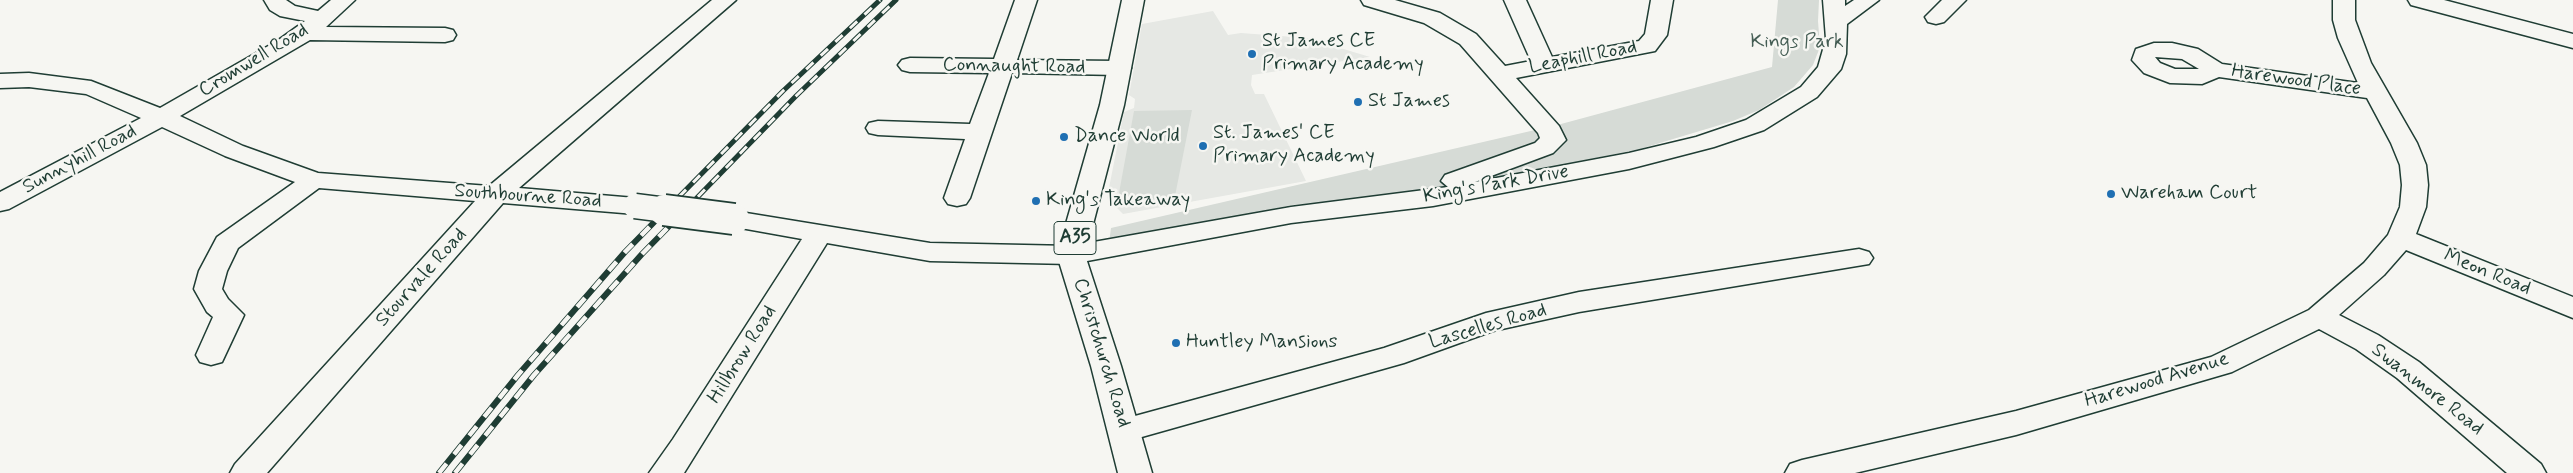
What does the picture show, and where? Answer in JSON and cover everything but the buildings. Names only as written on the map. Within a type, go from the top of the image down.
[{"type":"street","points":[[275,0],[278,5],[313,26],[445,35]]},
{"type":"street","name":"Cromwell Road","points":[[161,117],[313,26],[344,0]]},
{"type":"street","name":"Stourvale Road","points":[[248,473],[496,194],[725,0]]},
{"type":"street","points":[[957,198],[1026,0]]},
{"type":"street","name":"Christchurch Road","points":[[1133,0],[1112,105],[1071,255],[1124,430],[1135,473]]},
{"type":"street","points":[[1372,0],[1412,11],[1452,28],[1468,39],[1550,131],[1553,140],[1544,148],[1399,202]]},
{"type":"street","points":[[1515,0],[1545,66]]},
{"type":"street","name":"Leaphill Road","points":[[1500,74],[1647,46],[1656,35],[1662,0]]},
{"type":"street","points":[[1835,11],[1868,0]]},
{"type":"street","points":[[1936,17],[1955,0]]},
{"type":"street","name":"Harewood Avenue","points":[[1802,473],[2016,423],[2221,365],[2319,317],[2374,269],[2401,238],[2413,207],[2416,185],[2413,165],[2404,143],[2359,63],[2349,38],[2344,20],[2344,0]]},
{"type":"street","points":[[2419,0],[2573,41]]},
{"type":"street","name":"King's Park Drive","points":[[1071,255],[1291,215],[1399,202],[1504,185],[1629,161],[1705,142],[1754,125],[1809,92],[1830,69],[1835,54],[1835,11]]},
{"type":"street","name":"Connaught Road","points":[[910,66],[1119,68]]},
{"type":"street","name":"Harewood Place","points":[[2216,70],[2375,92]]},
{"type":"street","name":"Southbourne Road","points":[[0,81],[29,80],[90,88],[161,117],[234,151],[314,180],[585,200],[734,220],[930,252],[1071,255]]},
{"type":"street","name":"Sunnyhill Road","points":[[0,203],[161,117]]},
{"type":"street","points":[[878,128],[981,132]]},
{"type":"street","points":[[211,355],[229,315],[217,304],[208,288],[213,271],[227,243],[314,180]]},
{"type":"street","name":"Hillbrow Road","points":[[666,473],[685,448],[818,235]]},
{"type":"street","name":"Meon Road","points":[[2401,238],[2573,308]]},
{"type":"street","name":"Lascelles Road","points":[[1124,430],[1393,356],[1486,323],[1579,302],[1859,258]]},
{"type":"street","name":"Swanmore Road","points":[[2319,317],[2367,342],[2408,370],[2529,473]]},
{"type":"shaded area","name":"St. James' CE Primary Academy","points":[[1213,11],[1228,35],[1241,33],[1307,38],[1370,57],[1252,75],[1251,85],[1255,94],[1264,94],[1306,181],[1123,214],[1107,198],[1124,112],[1134,108],[1135,99],[1129,95],[1142,24]]},
{"type":"green space","name":"Kings Park","points":[[1778,0],[1819,0],[1820,47],[1813,65],[1794,87],[1759,110],[1733,121],[1640,149],[1413,195],[1292,205],[1109,243],[1111,228],[1561,124],[1772,67]]},
{"type":"green space","points":[[1192,110],[1175,196],[1129,203],[1119,193],[1134,111]]},
{"type":"railway","points":[[665,211],[783,91],[880,0]]},
{"type":"railway","points":[[684,211],[796,96],[896,0]]},
{"type":"railway","points":[[439,473],[518,375],[625,252],[666,210]]},
{"type":"railway","points":[[455,473],[534,375],[642,254],[685,210]]},
{"type":"place","name":"St James CE Primary Academy","points":[[1252,54]]},
{"type":"place","name":"St James","points":[[1358,102]]},
{"type":"place","name":"Dance World","points":[[1064,137]]},
{"type":"place","name":"St. James' CE Primary Academy","points":[[1203,146]]},
{"type":"place","name":"Wareham Court","points":[[2111,194]]},
{"type":"place","name":"King's Takeaway","points":[[1036,201]]},
{"type":"place","name":"Huntley Mansions","points":[[1176,343]]}]
